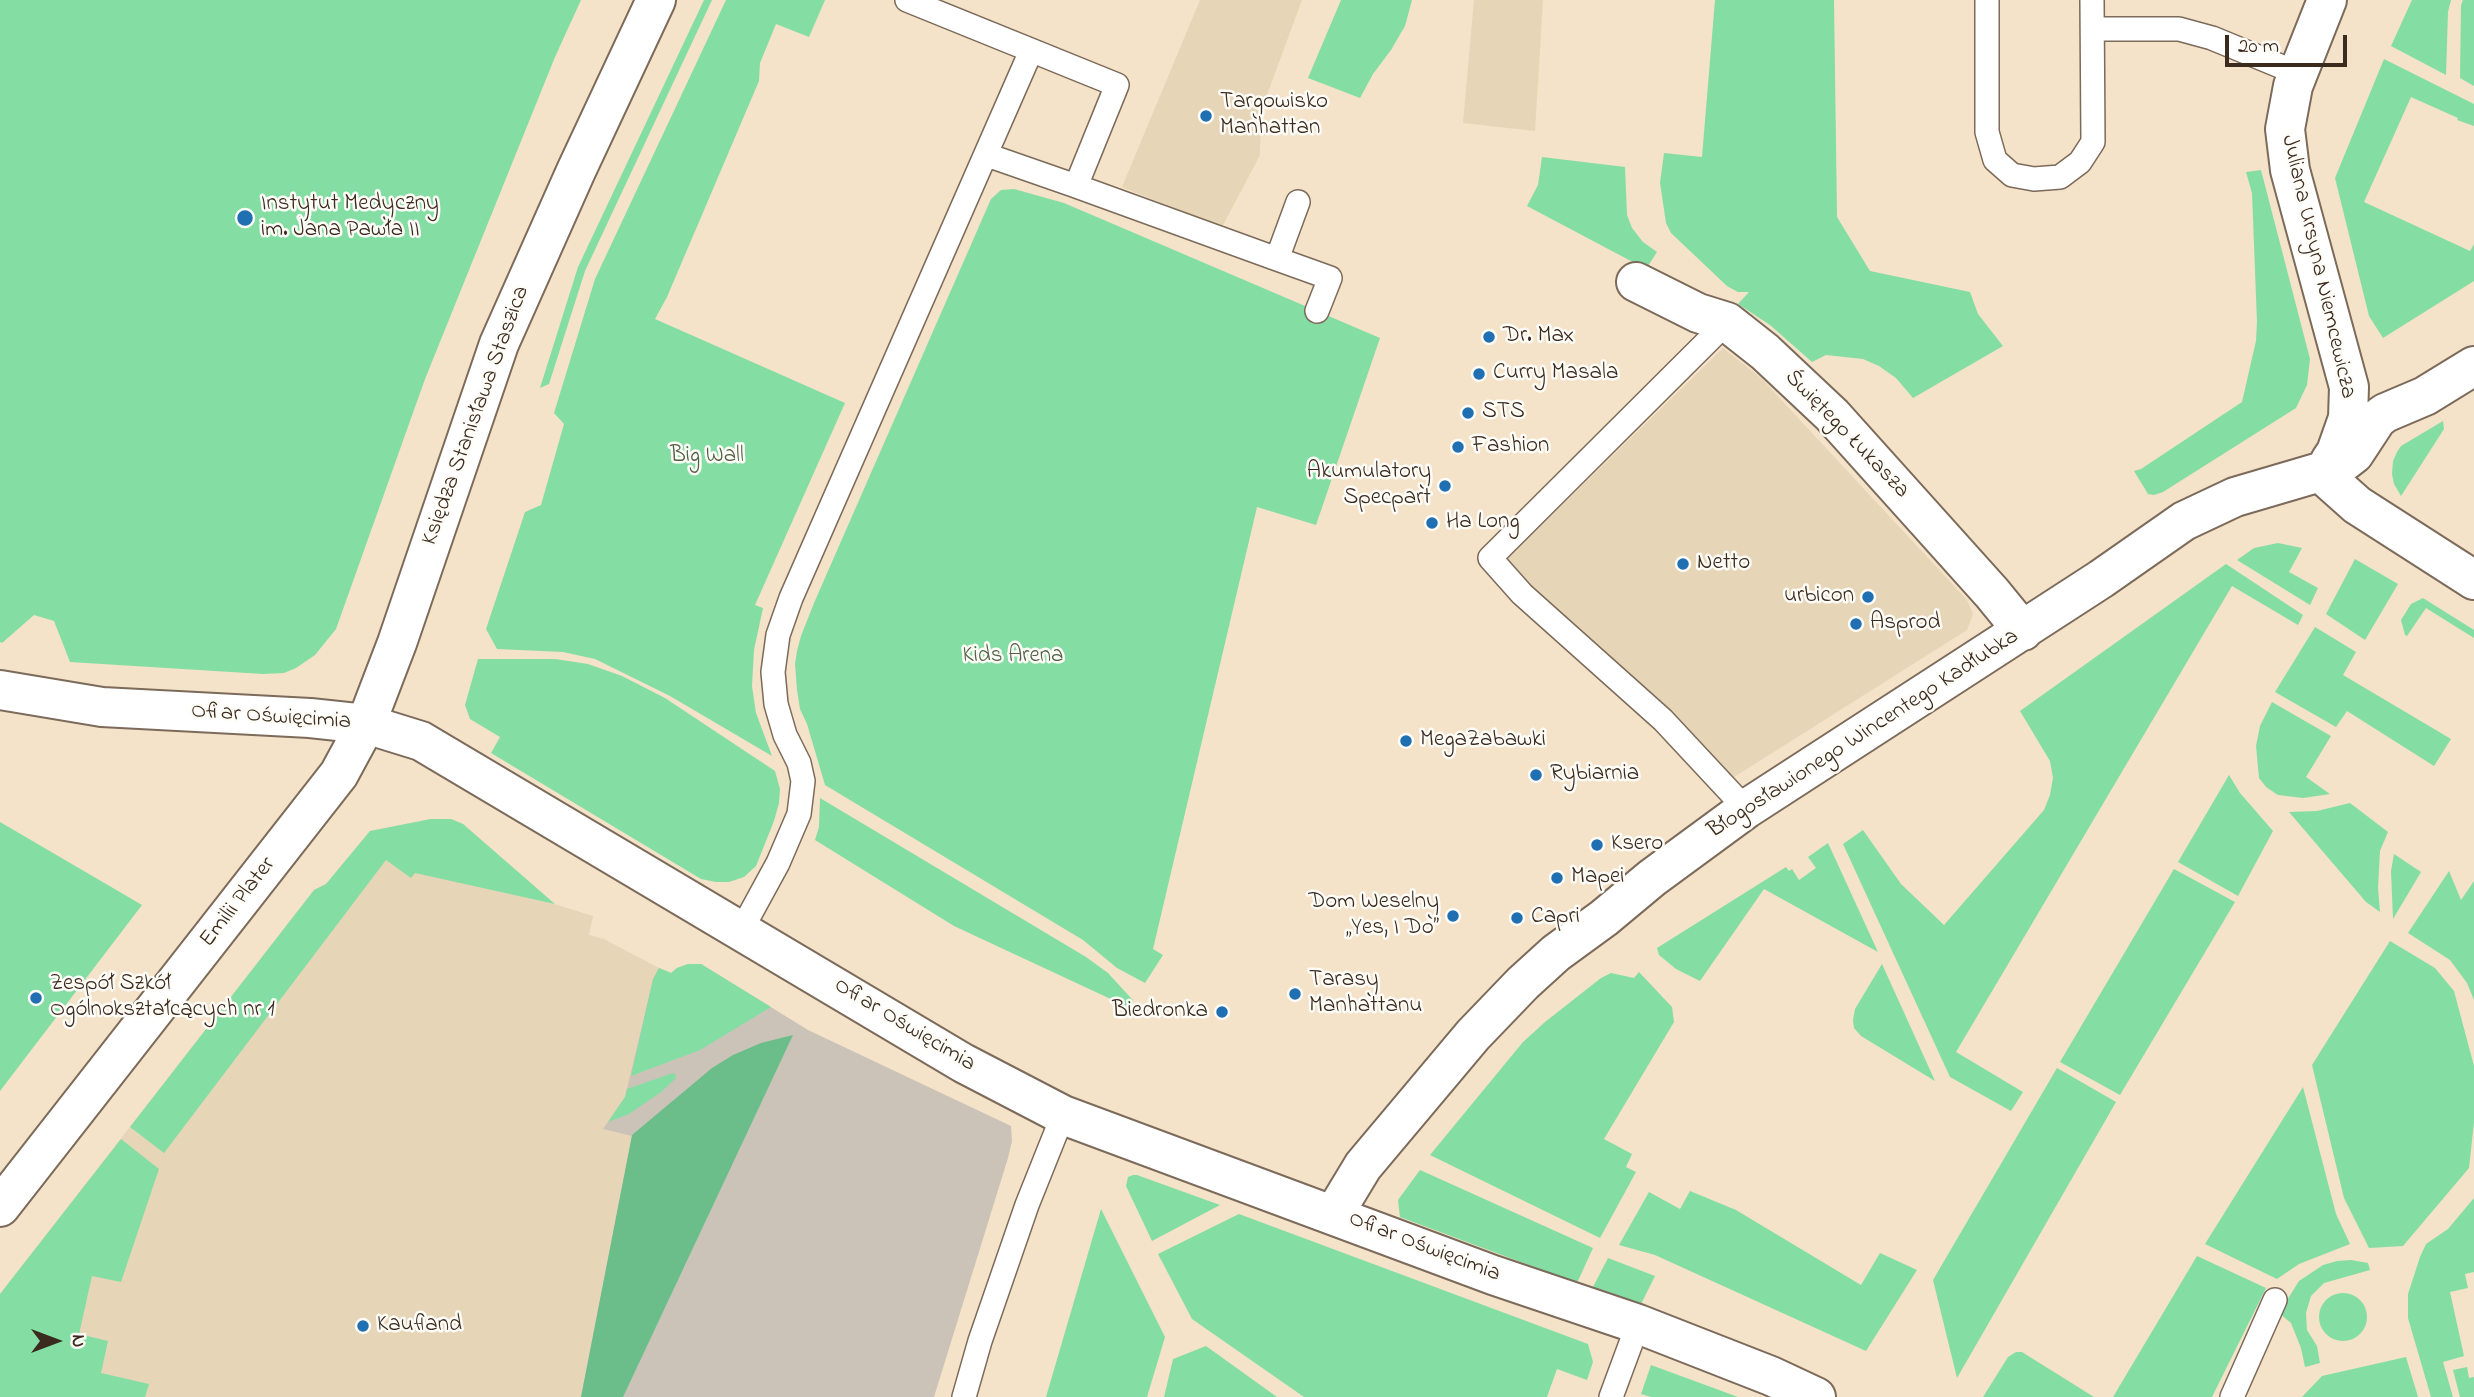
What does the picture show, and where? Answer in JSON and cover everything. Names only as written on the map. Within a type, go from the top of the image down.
[{"type":"street","name":"Księdza Stanisława Staszica","points":[[366,724],[397,643],[499,344],[656,0]]},
{"type":"street","name":"Juliana Ursyna Niemcewicza","points":[[2320,472],[2341,441],[2348,418],[2350,397],[2286,146],[2286,113],[2297,73],[2327,0]]},
{"type":"street","name":"Świętego Łukasza","points":[[1636,282],[1698,313],[1727,323],[1765,352],[1832,415],[2023,631]]},
{"type":"street","name":"Błogosławionego Wincentego Kadłubka","points":[[1334,1214],[1363,1166],[1473,1035],[1556,953],[1652,878],[1746,809],[2023,631],[2199,513],[2243,494],[2320,472],[2348,460],[2377,419],[2385,413],[2425,396],[2474,366]]},
{"type":"street","points":[[2320,472],[2357,505],[2474,580]]},
{"type":"street","name":"Ofiar Oświęcimia","points":[[0,690],[102,707],[310,718],[366,724],[421,741],[963,1063],[1063,1115],[1493,1275],[1638,1324],[1771,1376],[1816,1397]]},
{"type":"street","name":"Emilii Plater","points":[[0,1207],[297,830],[339,774],[366,724]]},
{"type":"lane","points":[[907,0],[1117,85],[1076,186]]},
{"type":"lane","points":[[1987,0],[1987,132],[1995,160],[2012,175],[2034,179],[2060,177],[2080,162],[2093,142],[2092,0]]},
{"type":"lane","points":[[2093,29],[2179,29],[2212,38],[2297,73]]},
{"type":"lane","points":[[741,929],[778,863],[799,814],[803,781],[799,763],[785,735],[776,704],[774,672],[778,635],[791,598],[1031,51]]},
{"type":"lane","points":[[987,155],[1330,278],[1317,311]]},
{"type":"lane","points":[[1277,259],[1298,202]]},
{"type":"lane","points":[[1727,323],[1490,558],[1522,594],[1663,720],[1746,809]]},
{"type":"lane","points":[[964,1397],[979,1342],[1023,1217],[1063,1115]]},
{"type":"lane","points":[[2232,1397],[2275,1300]]},
{"type":"lane","points":[[1611,1397],[1638,1324]]},
{"type":"shaded area","name":"Targowisko Manhattan","points":[[1200,0],[1302,0],[1261,111],[1260,155],[1222,227],[1122,187]]},
{"type":"shaded area","points":[[1474,0],[1543,0],[1535,131],[1463,123]]},
{"type":"shaded area","points":[[1723,348],[1761,378],[1967,600],[1973,614],[1967,630],[1731,779],[1504,562]]},
{"type":"shaded area","points":[[431,819],[451,819],[463,824],[554,904],[593,916],[589,935],[604,939],[659,968],[653,979],[625,1097],[604,1129],[632,1135],[581,1397],[0,1397],[0,1294],[314,890],[326,884],[370,831]]},
{"type":"shaded area","points":[[688,964],[701,964],[808,1030],[1011,1126],[1012,1141],[1008,1158],[934,1397],[581,1397],[632,1136],[603,1129],[625,1097],[653,979],[659,968],[671,973]]},
{"type":"green space","name":"Instytut Medyczny im. Jana Pawła II","points":[[0,0],[581,0],[555,57],[425,379],[336,629],[315,655],[296,668],[284,673],[263,674],[70,662],[54,621],[34,615],[0,642]]},
{"type":"green space","points":[[704,0],[712,0],[585,271],[549,384],[540,388],[578,267]]},
{"type":"green space","name":"Big Wall","points":[[726,0],[825,0],[809,37],[776,24],[760,63],[759,81],[667,297],[655,319],[845,403],[755,605],[763,608],[754,650],[752,686],[756,713],[772,756],[670,696],[595,659],[563,652],[497,649],[486,629],[525,512],[541,505],[564,424],[554,413],[595,279]]},
{"type":"green space","points":[[1341,0],[1412,0],[1405,26],[1360,98],[1308,78]]},
{"type":"green space","points":[[1715,0],[1834,0],[1837,217],[1870,271],[1970,292],[1978,314],[2003,346],[1913,398],[1896,378],[1863,359],[1826,355],[1812,362],[1770,325],[1738,304],[1749,292],[1738,292],[1727,286],[1671,233],[1666,223],[1660,183],[1664,153],[1702,157]]},
{"type":"green space","points":[[2412,0],[2451,0],[2448,12],[2446,75],[2391,46]]},
{"type":"green space","points":[[2463,0],[2474,0],[2474,86],[2460,78]]},
{"type":"green space","points":[[2384,59],[2474,104],[2474,126],[2411,97],[2364,202],[2470,251],[2474,244],[2474,281],[2383,338],[2369,316],[2335,178]]},
{"type":"green space","points":[[1542,157],[1625,167],[1627,215],[1632,228],[1643,242],[1657,252],[1646,269],[1527,206],[1538,185]]},
{"type":"green space","points":[[2261,170],[2310,359],[2307,385],[2296,408],[2163,492],[2148,494],[2134,471],[2242,402],[2256,341],[2257,322],[2252,193],[2246,172]]},
{"type":"green space","name":"Kids Arena","points":[[1014,189],[1064,203],[1380,338],[1316,525],[1257,507],[1153,949],[1163,955],[1145,983],[1117,968],[1083,940],[825,785],[800,709],[795,664],[801,636],[814,603],[991,199],[1001,190]]},
{"type":"green space","points":[[2443,421],[2444,429],[2401,496],[2392,474],[2397,452],[2401,446]]},
{"type":"green space","points":[[2278,543],[2302,548],[2289,572],[2318,588],[2310,605],[2237,560],[2254,548]]},
{"type":"green space","points":[[2355,559],[2398,584],[2365,640],[2326,614]]},
{"type":"green space","points":[[2226,564],[2303,615],[2298,625],[2232,586],[1956,1052],[2023,1092],[2011,1111],[1950,1077],[1843,844],[1863,830],[1901,884],[1944,925],[2044,810],[2050,795],[2053,778],[2050,761],[2020,711]]},
{"type":"green space","points":[[2423,598],[2474,630],[2474,638],[2426,608],[2407,636],[2405,635],[2401,620],[2411,604]]},
{"type":"green space","points":[[2315,627],[2356,652],[2343,675],[2451,739],[2434,766],[2347,711],[2336,727],[2275,692]]},
{"type":"green space","points":[[478,659],[555,659],[588,664],[622,676],[665,698],[775,771],[780,789],[779,803],[756,866],[744,877],[729,882],[701,879],[491,753],[500,737],[470,719],[465,705]]},
{"type":"green space","points":[[2272,702],[2331,736],[2306,777],[2330,794],[2303,798],[2278,795],[2259,778],[2256,746],[2260,726]]},
{"type":"green space","points":[[2229,775],[2240,793],[2273,831],[2238,896],[2178,862]]},
{"type":"green space","points":[[820,798],[1086,957],[1108,973],[1133,1000],[1130,1008],[954,926],[815,840],[819,827]]},
{"type":"green space","points":[[2350,803],[2388,832],[2380,851],[2380,912],[2366,902],[2289,812],[2317,811]]},
{"type":"green space","points":[[431,819],[451,819],[463,824],[555,904],[415,873],[411,878],[386,860],[164,1153],[130,1127],[314,890],[326,884],[370,831]]},
{"type":"green space","name":"Zespół Szkół Ogólnokształcących nr 1","points":[[0,822],[142,905],[0,1091]]},
{"type":"green space","points":[[1828,843],[1878,952],[1764,889],[1700,981],[1676,969],[1659,955],[1657,948],[1786,867],[1789,871],[1792,869],[1799,880],[1816,868],[1808,857]]},
{"type":"green space","points":[[2394,854],[2421,872],[2393,919],[2391,871]]},
{"type":"green space","points":[[2174,869],[2235,902],[2120,1095],[2060,1062]]},
{"type":"green space","points":[[2449,871],[2461,900],[2474,881],[2474,1000],[2467,983],[2450,960],[2408,933]]},
{"type":"green space","points":[[2390,941],[2435,968],[2454,991],[2474,1066],[2474,1122],[2469,1168],[2403,1246],[2369,1248],[2344,1198],[2312,1065]]},
{"type":"green space","points":[[688,964],[701,964],[771,1007],[700,1050],[631,1076],[653,979],[659,968],[671,973]]},
{"type":"green space","points":[[1882,964],[1935,1081],[1861,1036],[1854,1028],[1855,1009]]},
{"type":"green space","points":[[1639,972],[1672,1007],[1674,1022],[1604,1139],[1632,1154],[1626,1167],[1636,1172],[1600,1238],[1430,1155],[1523,1042],[1545,1022],[1601,978],[1611,973],[1634,978]]},
{"type":"green space","points":[[793,1035],[623,1397],[581,1397],[632,1135],[712,1068],[761,1043]]},
{"type":"green space","points":[[2057,1068],[2116,1102],[1957,1378],[1933,1280]]},
{"type":"green space","points":[[673,1073],[676,1075],[675,1079],[661,1092],[629,1114],[608,1122],[625,1097],[627,1089]]},
{"type":"green space","points":[[2303,1087],[2336,1214],[2350,1244],[2299,1264],[2277,1279],[2205,1244]]},
{"type":"green space","points":[[121,1139],[159,1169],[121,1282],[92,1276],[79,1334],[108,1341],[101,1373],[149,1384],[145,1397],[0,1397],[0,1294]]},
{"type":"green space","points":[[1420,1170],[1593,1248],[1577,1283],[1400,1217],[1398,1200]]},
{"type":"green space","points":[[1133,1175],[1220,1205],[1152,1241],[1126,1186],[1128,1177]]},
{"type":"green space","points":[[1690,1191],[1736,1210],[1861,1285],[1880,1253],[1917,1270],[1866,1351],[1655,1255],[1619,1245],[1649,1192],[1680,1209]]},
{"type":"green space","points":[[2474,1198],[2474,1272],[2465,1274],[2468,1288],[2450,1292],[2464,1356],[2443,1362],[2453,1397],[2431,1397],[2408,1318],[2408,1294],[2426,1244],[2448,1229]]},
{"type":"green space","points":[[1101,1209],[1165,1337],[1147,1397],[1046,1397]]},
{"type":"green space","points":[[1239,1214],[1588,1344],[1593,1362],[1587,1380],[1557,1369],[1547,1397],[1304,1397],[1192,1319],[1158,1254]]},
{"type":"green space","points":[[2197,1256],[2266,1288],[2212,1397],[2113,1397]]},
{"type":"green space","points":[[1608,1258],[1655,1276],[1640,1306],[1592,1289]]},
{"type":"green space","points":[[2351,1260],[2368,1263],[2370,1270],[2324,1283],[2311,1296],[2306,1313],[2307,1330],[2317,1346],[2320,1363],[2305,1367],[2291,1323],[2279,1313],[2299,1281],[2323,1265]]},
{"type":"green space","points":[[2343,1293],[2360,1300],[2367,1317],[2360,1334],[2343,1341],[2326,1334],[2319,1317],[2326,1300]]},
{"type":"green space","points":[[1206,1346],[1277,1397],[1164,1397],[1173,1359]]},
{"type":"green space","points":[[2022,1352],[2094,1397],[1983,1397],[2008,1357]]},
{"type":"green space","points":[[2406,1357],[2418,1397],[2302,1397],[2322,1376]]},
{"type":"green space","points":[[1651,1365],[1738,1397],[1651,1397],[1641,1394]]},
{"type":"green space","points":[[2467,1367],[2469,1378],[2474,1377],[2474,1397],[2460,1397],[2453,1370]]},
{"type":"place","name":"Targowisko Manhattan","points":[[1206,116]]},
{"type":"place","name":"Instytut Medyczny im. Jana Pawła II","points":[[245,218]]},
{"type":"place","name":"Dr. Max","points":[[1489,337]]},
{"type":"place","name":"Curry Masala","points":[[1479,374]]},
{"type":"place","name":"STS","points":[[1468,413]]},
{"type":"place","name":"Fashion","points":[[1458,447]]},
{"type":"place","name":"Akumulatory Specpart","points":[[1445,486]]},
{"type":"place","name":"Ha Long","points":[[1432,523]]},
{"type":"place","name":"Netto","points":[[1683,564]]},
{"type":"place","name":"urbicon","points":[[1868,597]]},
{"type":"place","name":"Asprod","points":[[1856,624]]},
{"type":"place","name":"MegaZabawki","points":[[1406,741]]},
{"type":"place","name":"Rybiarnia","points":[[1536,775]]},
{"type":"place","name":"Ksero","points":[[1597,845]]},
{"type":"place","name":"Mapei","points":[[1557,878]]},
{"type":"place","name":"Dom Weselny „Yes, I Do”","points":[[1453,916]]},
{"type":"place","name":"Capri","points":[[1517,918]]},
{"type":"place","name":"Tarasy Manhattanu","points":[[1295,994]]},
{"type":"place","name":"Zespół Szkół Ogólnokształcących nr 1","points":[[36,998]]},
{"type":"place","name":"Biedronka","points":[[1222,1012]]},
{"type":"place","name":"Kaufland","points":[[363,1326]]}]
